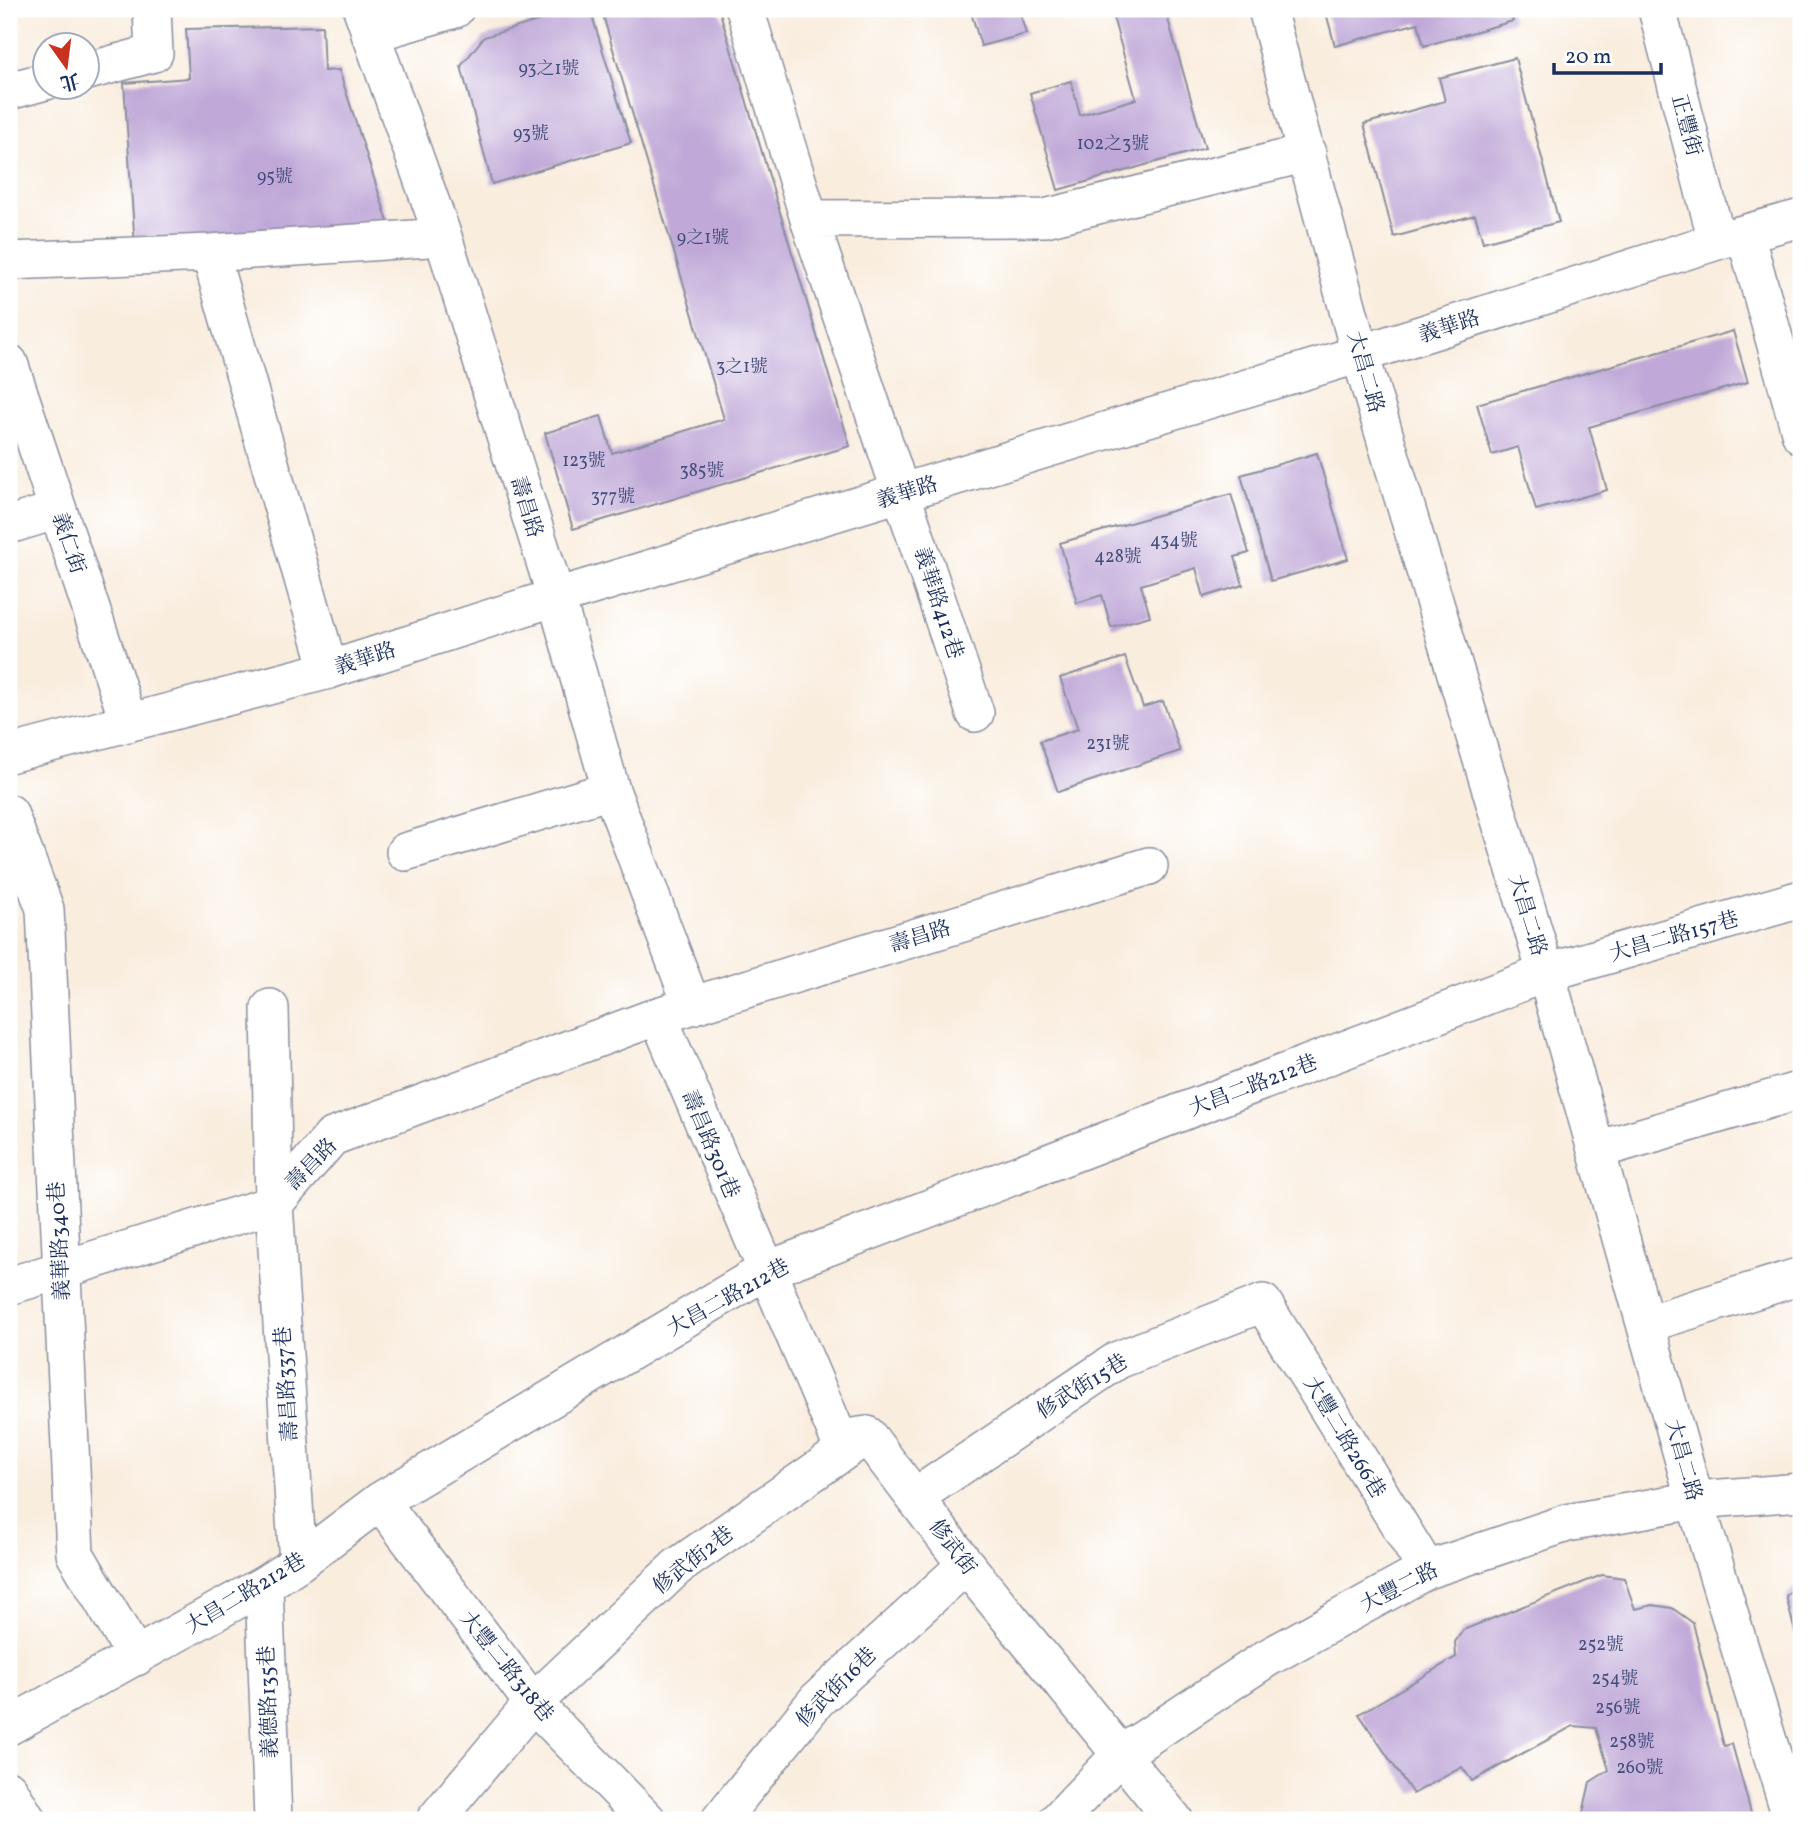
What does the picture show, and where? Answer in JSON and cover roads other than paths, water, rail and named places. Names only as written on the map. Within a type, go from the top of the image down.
[{"type":"street","points":[[102,67],[154,53],[152,9]]},
{"type":"street","points":[[366,22],[455,9]]},
{"type":"street","name":"義華路412巷","points":[[745,9],[809,219],[975,713]]},
{"type":"street","name":"大昌二路","points":[[1267,9],[1360,354],[1546,973],[1695,1500],[1793,1820]]},
{"type":"street","name":"正豐街","points":[[1657,9],[1731,237],[1801,435]]},
{"type":"street","name":"壽昌路","points":[[366,22],[443,237],[556,597],[675,1011]]},
{"type":"street","points":[[9,91],[32,85]]},
{"type":"street","points":[[809,219],[1045,218],[1307,153]]},
{"type":"street","name":"義華路","points":[[9,754],[329,670],[556,597],[903,494],[1731,237],[1801,218]]},
{"type":"street","points":[[10,255],[210,253],[443,237]]},
{"type":"street","points":[[210,253],[329,670]]},
{"type":"street","name":"義仁街","points":[[9,363],[129,723]]},
{"type":"street","points":[[9,525],[58,510]]},
{"type":"street","points":[[405,852],[611,790]]},
{"type":"street","name":"義華路340巷","points":[[9,813],[45,909],[75,1554],[136,1657]]},
{"type":"street","name":"壽昌路","points":[[9,1286],[274,1204],[332,1137],[675,1011],[1149,866]]},
{"type":"street","name":"大昌二路157巷","points":[[1546,973],[1801,899]]},
{"type":"street","name":"大昌二路212巷","points":[[9,1726],[264,1585],[298,1563],[380,1501],[765,1271],[1546,973]]},
{"type":"street","name":"壽昌路337巷","points":[[270,1008],[274,1204],[298,1563]]},
{"type":"street","name":"壽昌路301巷","points":[[675,1011],[765,1271]]},
{"type":"street","points":[[1597,1150],[1801,1090]]},
{"type":"street","points":[[765,1271],[839,1439],[867,1435]]},
{"type":"street","points":[[1646,1324],[1801,1276]]},
{"type":"street","name":"修武街15巷","points":[[915,1497],[1118,1360],[1263,1303]]},
{"type":"street","name":"大豐二路266巷","points":[[1263,1303],[1427,1570]]},
{"type":"street","name":"修武街","points":[[867,1435],[966,1565],[1174,1820]]},
{"type":"street","name":"修武街2巷","points":[[436,1820],[533,1703],[677,1567],[867,1435]]},
{"type":"street","name":"大豐二路","points":[[1058,1820],[1120,1755],[1267,1658],[1427,1570],[1567,1523],[1695,1500],[1801,1492]]},
{"type":"street","name":"大豐二路318巷","points":[[380,1501],[533,1703],[647,1820]]},
{"type":"street","name":"修武街16巷","points":[[720,1820],[817,1700],[966,1565]]},
{"type":"street","name":"義德路135巷","points":[[264,1585],[273,1820]]},
{"type":"street","points":[[9,1790],[27,1820]]}]
